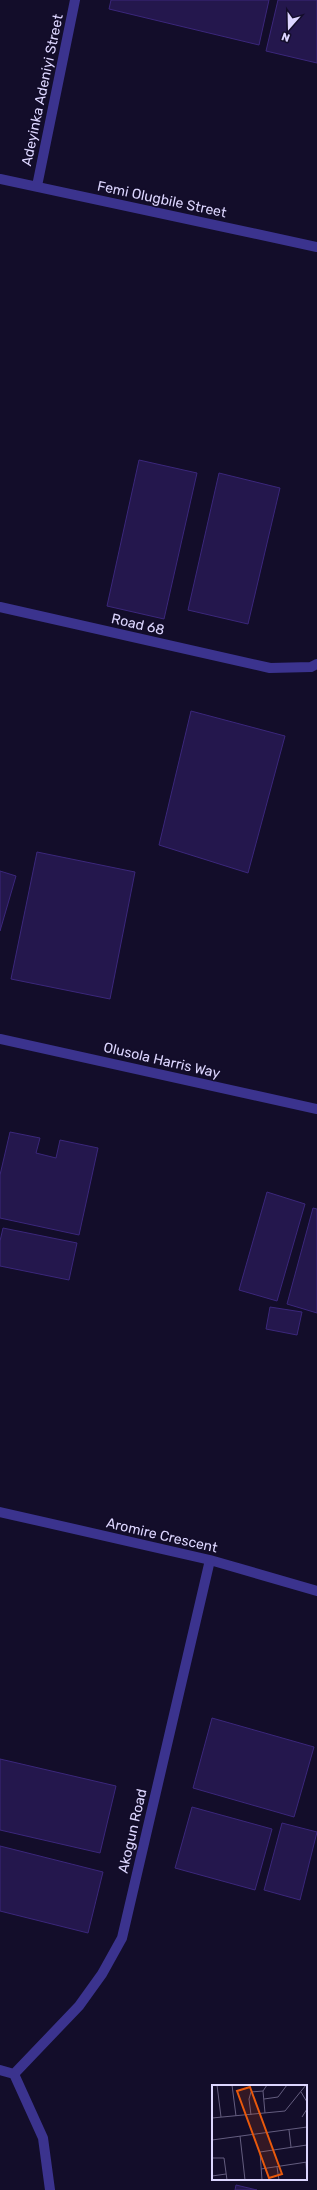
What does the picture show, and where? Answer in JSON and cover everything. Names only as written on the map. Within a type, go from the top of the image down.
[{"type":"street","name":"Adeyinka Adeniyi Street","points":[[37,186],[75,0]]},
{"type":"street","name":"Femi Olugbile Street","points":[[0,179],[317,247]]},
{"type":"street","name":"Road 68","points":[[0,607],[270,668],[311,667],[317,664]]},
{"type":"street","name":"Olusola Harris Way","points":[[0,1039],[317,1109]]},
{"type":"street","name":"Aromire Crescent","points":[[0,1512],[210,1560],[317,1591]]},
{"type":"street","name":"Akogun Road","points":[[14,2074],[79,2006],[102,1974],[122,1938],[210,1560]]},
{"type":"street","points":[[0,2070],[14,2074],[43,2138],[50,2190]]},
{"type":"building","points":[[111,0],[269,0],[259,45],[109,9]]},
{"type":"building","points":[[278,0],[317,0],[317,63],[266,51]]},
{"type":"building","points":[[139,460],[197,473],[164,619],[107,606]]},
{"type":"building","points":[[219,473],[280,488],[248,624],[188,610]]},
{"type":"building","points":[[191,711],[285,736],[248,873],[159,845]]},
{"type":"building","points":[[37,852],[135,872],[110,999],[11,979]]},
{"type":"building","points":[[0,871],[16,876],[0,931]]},
{"type":"building","points":[[10,1132],[40,1138],[36,1153],[56,1158],[60,1140],[98,1148],[79,1235],[0,1218],[0,1175]]},
{"type":"building","points":[[267,1192],[305,1204],[277,1301],[239,1290]]},
{"type":"building","points":[[313,1208],[317,1209],[317,1313],[287,1304]]},
{"type":"building","points":[[3,1228],[77,1243],[69,1280],[0,1266],[0,1241]]},
{"type":"building","points":[[270,1307],[302,1312],[297,1335],[266,1329]]},
{"type":"building","points":[[212,1718],[314,1747],[294,1817],[193,1788]]},
{"type":"building","points":[[0,1759],[116,1786],[100,1853],[0,1830]]},
{"type":"building","points":[[192,1807],[272,1829],[255,1890],[175,1868]]},
{"type":"building","points":[[282,1823],[317,1832],[300,1900],[264,1890]]},
{"type":"building","points":[[0,1846],[103,1872],[88,1933],[0,1911]]},
{"type":"building","points":[[236,2185],[257,2190],[235,2190]]}]
